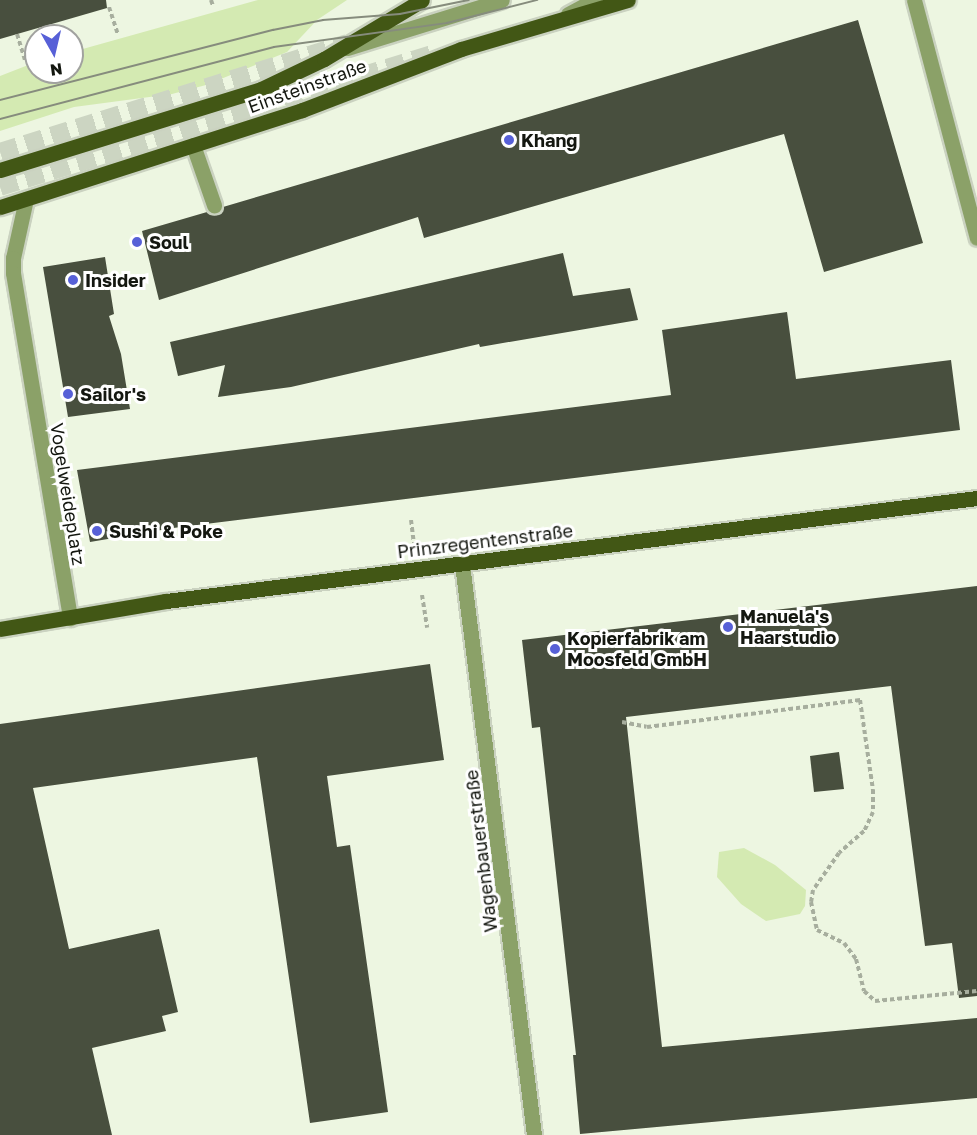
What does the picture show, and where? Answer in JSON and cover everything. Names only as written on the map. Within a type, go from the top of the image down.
[{"type":"main road","name":"Einsteinstraße","points":[[0,170],[244,96],[335,52],[422,0]]},
{"type":"main road","name":"Einsteinstraße","points":[[0,207],[302,110],[461,49],[628,0]]},
{"type":"main road","name":"Prinzregentenstraße","points":[[0,629],[166,601],[977,498]]},
{"type":"street","points":[[335,52],[502,0]]},
{"type":"street","points":[[552,22],[594,0]]},
{"type":"street","points":[[914,0],[977,238]]},
{"type":"street","points":[[193,145],[214,205]]},
{"type":"street","name":"Vogelweideplatz","points":[[26,199],[13,258],[13,273],[70,618]]},
{"type":"street","name":"Wagenbauerstraße","points":[[462,564],[534,1135]]},
{"type":"path","points":[[211,0],[213,6]]},
{"type":"path","points":[[109,7],[117,34]]},
{"type":"path","points":[[17,34],[24,58]]},
{"type":"path","points":[[622,722],[647,727],[860,700],[873,790],[873,812],[864,831],[839,853],[813,890],[813,916],[817,930],[844,943],[856,959],[864,991],[875,1001],[977,991]]},
{"type":"green space","points":[[258,0],[347,0],[317,20],[287,52],[206,85],[172,94],[74,107],[0,131],[0,76],[24,67],[24,84],[84,84],[84,49]]},
{"type":"green space","points":[[744,848],[775,865],[806,890],[805,906],[800,914],[766,921],[741,904],[717,877],[719,852]]},
{"type":"building","points":[[0,0],[106,0],[107,8],[52,24],[24,24],[24,32],[0,39]]},
{"type":"building","points":[[858,20],[923,243],[824,272],[784,134],[424,238],[418,217],[159,300],[142,231],[207,212],[217,214],[223,207]]},
{"type":"building","points":[[563,253],[573,296],[630,288],[638,320],[480,347],[479,344],[291,387],[218,397],[225,365],[178,376],[170,342]]},
{"type":"building","points":[[105,257],[114,314],[109,316],[121,354],[130,409],[68,417],[43,267]]},
{"type":"building","points":[[787,312],[796,379],[951,360],[960,430],[173,528],[90,542],[77,470],[671,395],[662,330]]},
{"type":"building","points":[[977,586],[977,996],[959,998],[952,943],[925,946],[891,686],[626,717],[662,1047],[977,1018],[977,1098],[580,1134],[573,1055],[576,1055],[540,727],[532,728],[522,640]]},
{"type":"building","points":[[430,664],[444,760],[327,776],[337,847],[350,845],[388,1112],[310,1123],[257,757],[33,788],[69,949],[159,929],[178,1012],[162,1016],[166,1031],[92,1048],[112,1135],[0,1135],[0,724]]},
{"type":"building","points":[[839,752],[844,789],[814,792],[810,756]]},
{"type":"tunnel","points":[[0,152],[347,43]]},
{"type":"tunnel","points":[[0,187],[431,54]]},
{"type":"tram line","points":[[0,100],[273,30],[323,20],[400,14],[469,0]]},
{"type":"tram line","points":[[0,119],[274,47],[447,23],[537,0]]},
{"type":"place","name":"Khang","points":[[509,140]]},
{"type":"place","name":"Soul","points":[[137,242]]},
{"type":"place","name":"Insider","points":[[73,280]]},
{"type":"place","name":"Sailor's","points":[[68,394]]},
{"type":"place","name":"Sushi & Poke","points":[[97,531]]},
{"type":"place","name":"Manuela's Haarstudio","points":[[728,627]]},
{"type":"place","name":"Kopierfabrik am Moosfeld GmbH","points":[[555,649]]}]
